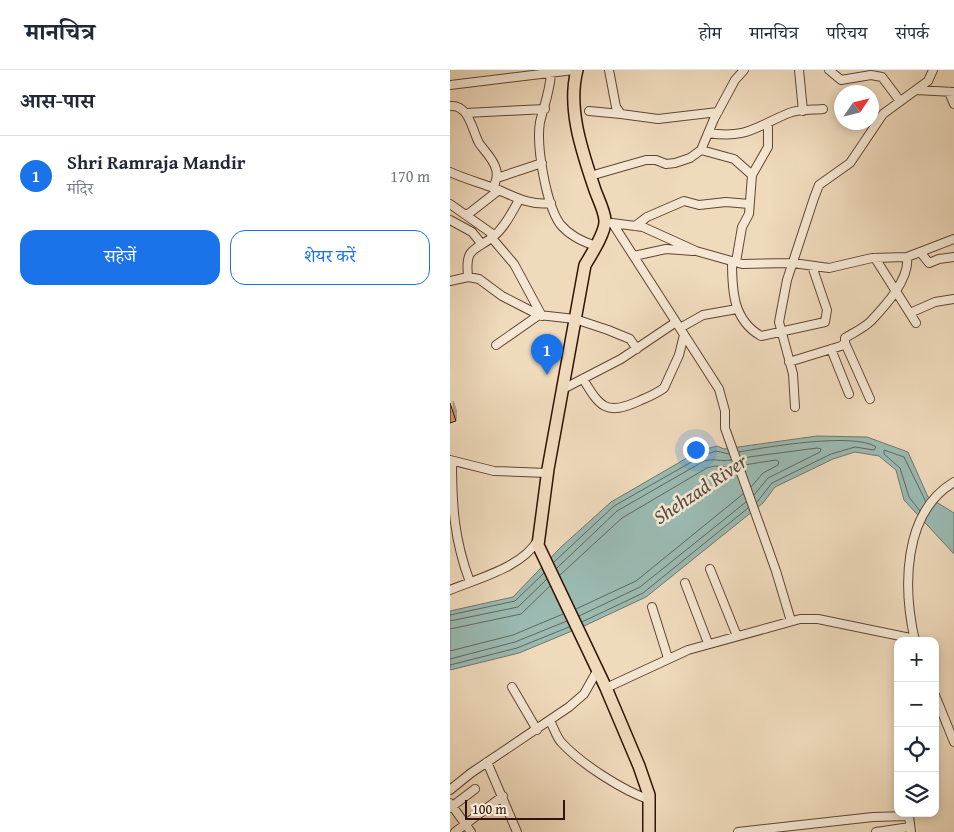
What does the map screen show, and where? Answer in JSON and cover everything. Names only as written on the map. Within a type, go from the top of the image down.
[{"type":"main road","points":[[576,70],[574,90],[576,120],[590,176],[609,222],[585,266],[547,473],[539,541],[579,634],[606,688],[639,766],[650,800],[649,832]]},
{"type":"street","points":[[450,85],[576,70]]},
{"type":"street","points":[[609,70],[616,107],[620,114]]},
{"type":"street","points":[[590,176],[646,160],[656,160],[666,164],[690,158],[701,150],[735,80],[744,70]]},
{"type":"street","points":[[799,70],[803,111]]},
{"type":"street","points":[[829,70],[841,80],[871,75],[882,77],[900,101]]},
{"type":"street","points":[[795,407],[795,387],[780,318],[793,263],[819,185],[850,163],[883,114],[928,81],[933,70]]},
{"type":"street","points":[[556,72],[540,134],[542,163],[551,203],[555,215],[567,231],[584,242],[596,246]]},
{"type":"street","points":[[916,90],[952,92],[954,104]]},
{"type":"street","points":[[450,106],[458,107],[466,113],[480,143],[493,160],[497,178],[496,189],[467,215]]},
{"type":"street","points":[[466,113],[545,109]]},
{"type":"street","points":[[708,133],[736,135],[768,124],[790,113],[824,109]]},
{"type":"street","points":[[589,111],[658,119],[718,112]]},
{"type":"street","points":[[768,124],[766,152],[752,175],[747,220],[740,235],[734,262],[734,298],[737,309],[748,327],[761,336],[814,326],[826,320],[824,300],[812,266]]},
{"type":"street","points":[[701,150],[734,158],[752,175]]},
{"type":"street","points":[[497,178],[542,163]]},
{"type":"street","points":[[450,172],[532,204],[551,203]]},
{"type":"street","points":[[468,277],[468,256],[481,243],[493,236],[519,200]]},
{"type":"street","points":[[635,226],[647,218],[684,201],[699,205],[726,202],[749,204]]},
{"type":"street","points":[[450,204],[493,236],[514,264],[540,315]]},
{"type":"street","points":[[450,220],[472,232],[481,243]]},
{"type":"street","points":[[609,222],[635,226],[660,233],[696,251],[734,262],[793,263],[829,268],[875,258],[907,257],[954,239]]},
{"type":"street","points":[[609,222],[634,256],[719,389],[725,411],[725,428],[781,585],[791,621]]},
{"type":"street","points":[[634,256],[666,249],[696,251]]},
{"type":"street","points":[[921,253],[929,263],[939,259],[954,257]]},
{"type":"street","points":[[870,399],[844,338],[870,322],[895,290],[907,272],[907,257]]},
{"type":"street","points":[[875,258],[887,280],[916,323]]},
{"type":"street","points":[[450,281],[468,277],[486,282],[502,296],[540,315],[575,319],[625,337],[637,349]]},
{"type":"street","points":[[910,313],[936,302],[954,299]]},
{"type":"street","points":[[563,389],[637,349],[680,329],[703,315],[737,309]]},
{"type":"street","points":[[496,345],[540,315]]},
{"type":"street","points":[[583,379],[596,400],[603,405],[622,409],[664,388],[679,355],[680,329]]},
{"type":"street","points":[[789,362],[845,343]]},
{"type":"street","points":[[831,349],[849,394]]},
{"type":"street","points":[[843,379],[858,372]]},
{"type":"street","points":[[470,582],[460,555],[454,522],[451,460],[494,471],[547,473]]},
{"type":"street","points":[[915,637],[910,593],[911,553],[919,520],[939,495],[954,482]]},
{"type":"street","points":[[450,590],[501,569],[526,554],[539,541]]},
{"type":"street","points":[[710,569],[736,636]]},
{"type":"street","points":[[685,583],[708,643]]},
{"type":"street","points":[[652,607],[668,658]]},
{"type":"street","points":[[606,688],[668,658],[708,643],[791,621],[809,618],[818,619],[901,637]]},
{"type":"street","points":[[450,790],[550,721],[584,694],[597,671]]},
{"type":"street","points":[[512,688],[537,730]]},
{"type":"street","points":[[939,705],[954,742]]},
{"type":"street","points":[[550,721],[558,738],[570,750],[630,792],[650,800]]},
{"type":"street","points":[[488,762],[517,832]]},
{"type":"street","points":[[472,832],[451,806],[474,789]]},
{"type":"street","points":[[455,832],[503,796]]},
{"type":"street","points":[[738,832],[808,828],[909,816],[911,829],[876,832]]},
{"type":"water","name":"Shehzad River","points":[[817,436],[867,437],[908,452],[928,497],[954,513],[954,554],[904,500],[896,470],[879,456],[855,452],[833,459],[775,487],[763,503],[646,597],[584,626],[519,653],[450,670],[450,611],[513,597],[561,547],[611,502],[699,451],[717,446],[724,449]]},
{"type":"building","points":[[450,403],[456,421],[450,423]]},
{"type":"place","name":"Shri Ramraja Mandir","points":[[547,375]]}]
